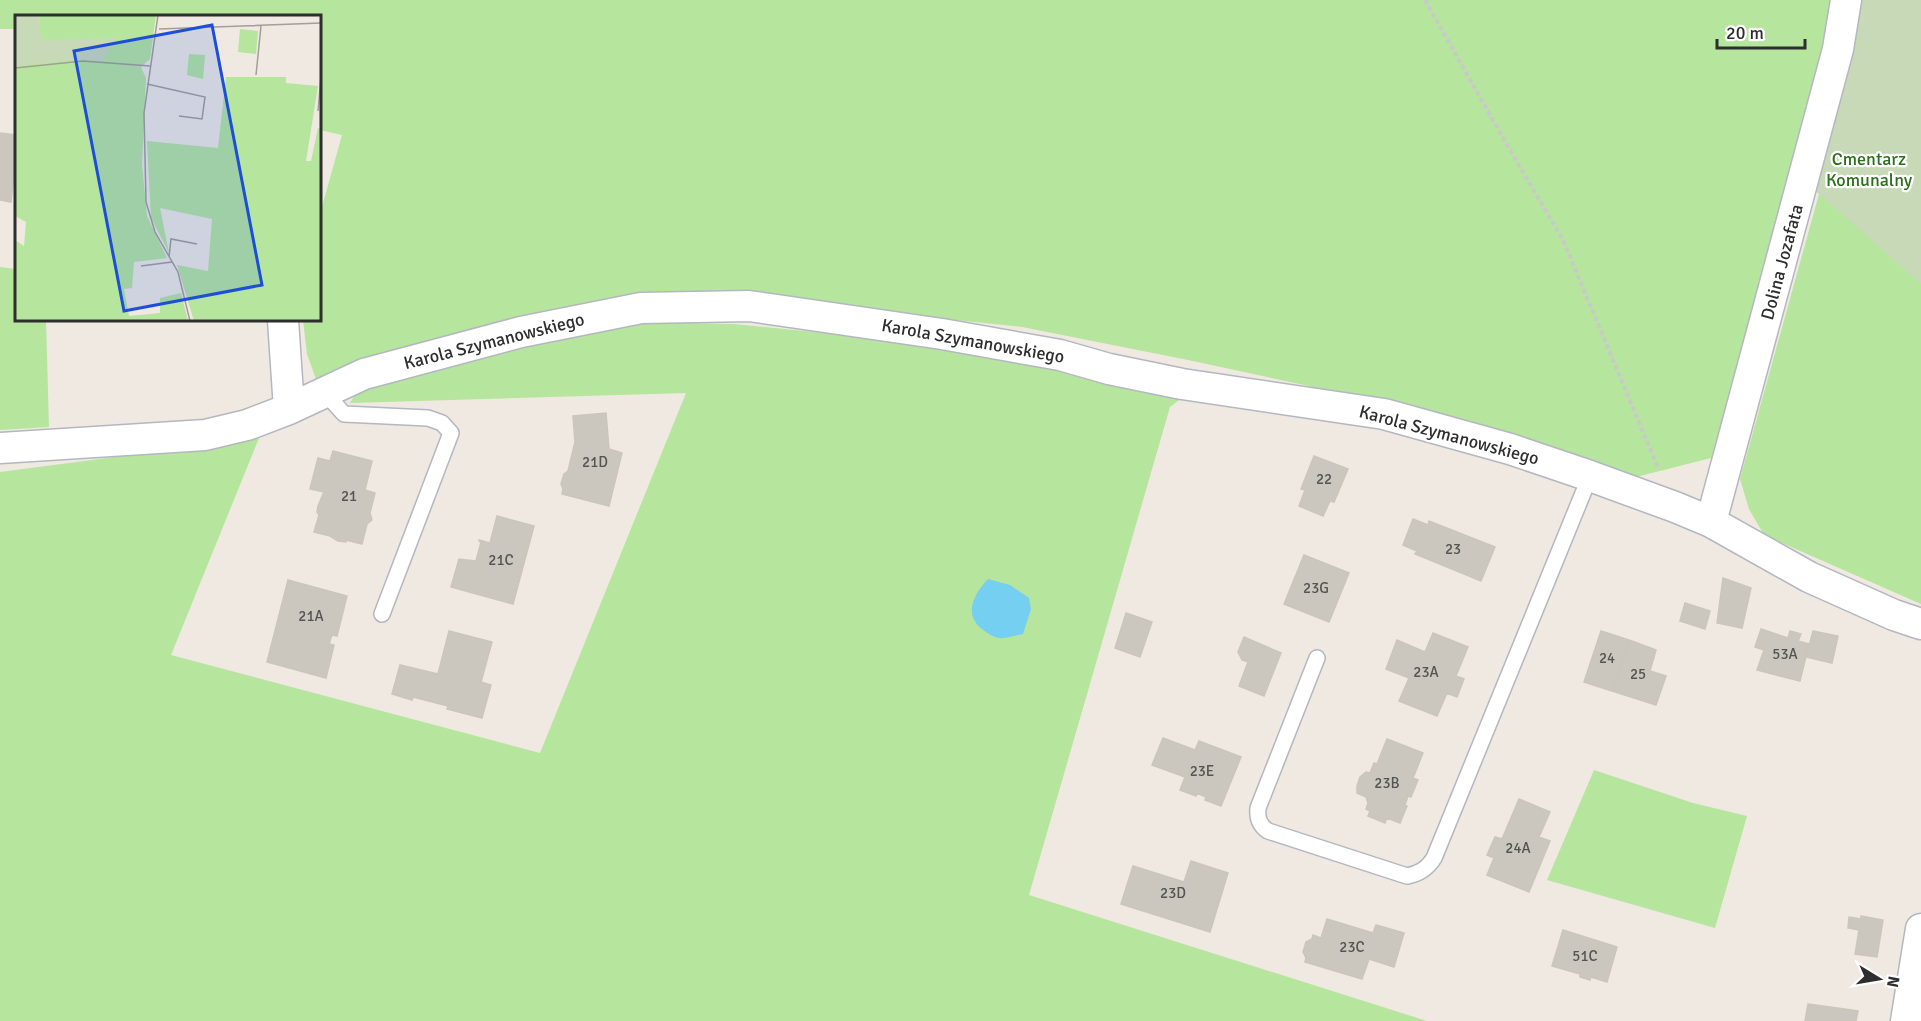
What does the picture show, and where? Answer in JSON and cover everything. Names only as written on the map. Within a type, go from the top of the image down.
[{"type":"street","name":"Dolina Jozafata","points":[[1711,522],[1838,50],[1846,0]]},
{"type":"street","name":"Karola Szymanowskiego","points":[[0,448],[205,435],[247,425],[289,409],[364,374],[532,329],[641,308],[749,306],[942,334],[1060,355],[1109,369],[1182,384],[1384,414],[1510,449],[1675,507],[1711,522],[1809,577],[1893,615],[1921,624]]},
{"type":"street","points":[[283,321],[289,409]]},
{"type":"street","points":[[1906,1021],[1921,929]]},
{"type":"lane","points":[[325,393],[344,414],[428,418],[442,423],[451,433],[382,614]]},
{"type":"lane","points":[[1317,658],[1258,808],[1259,821],[1268,831],[1407,876],[1415,874],[1429,866],[1434,858],[1590,476]]},
{"type":"path","points":[[1425,0],[1563,240],[1675,507]]},
{"type":"green space","points":[[0,0],[1921,0],[1921,604],[1764,535],[1749,509],[1740,479],[1819,194],[1809,185],[1715,457],[1632,478],[1374,400],[1022,327],[698,293],[317,382],[307,354],[303,321],[321,321],[321,210],[342,135],[321,130],[321,15],[15,15],[15,29],[0,29]]},
{"type":"green space","name":"Cmentarz Komunalny","points":[[1860,0],[1921,0],[1921,284],[1809,185]]},
{"type":"green space","points":[[0,267],[15,269],[15,321],[46,321],[49,427],[0,430]]},
{"type":"green space","points":[[630,322],[734,324],[914,342],[1012,359],[1183,397],[1170,407],[1029,895],[1427,1021],[0,1021],[0,472],[259,438],[171,655],[540,753],[686,393],[350,403],[360,386],[516,347]]},
{"type":"green space","points":[[1594,770],[1693,803],[1747,816],[1715,928],[1547,880]]},
{"type":"water","points":[[988,579],[1010,585],[1029,598],[1031,609],[1023,634],[1005,638],[992,636],[976,623],[972,611],[973,604],[978,591]]},
{"type":"building","points":[[0,133],[15,135],[15,165],[0,164]]},
{"type":"building","points":[[0,164],[15,165],[11,202],[0,200]]},
{"type":"building","points":[[606,413],[609,449],[622,453],[609,506],[562,494],[561,484],[564,474],[568,471],[575,442],[573,416]]},
{"type":"building","points":[[333,451],[372,461],[365,490],[375,493],[370,513],[372,520],[367,524],[362,544],[346,540],[346,542],[338,541],[330,536],[314,532],[319,515],[318,506],[324,492],[310,489],[318,458],[330,461]]},
{"type":"building","points":[[1314,456],[1348,469],[1334,502],[1330,501],[1323,516],[1299,506],[1305,490],[1301,489]]},
{"type":"building","points":[[497,516],[534,526],[513,604],[451,587],[459,559],[476,561],[481,542],[479,540],[490,543]]},
{"type":"building","points":[[1413,519],[1428,525],[1429,521],[1495,547],[1481,581],[1415,554],[1417,551],[1403,545]]},
{"type":"building","points":[[1304,555],[1349,573],[1329,622],[1284,604]]},
{"type":"building","points":[[1723,578],[1751,588],[1742,628],[1717,623]]},
{"type":"building","points":[[288,580],[347,596],[337,636],[332,635],[329,644],[334,645],[326,678],[267,662]]},
{"type":"building","points":[[1685,603],[1710,611],[1705,629],[1680,621]]},
{"type":"building","points":[[1126,613],[1152,622],[1140,657],[1115,648]]},
{"type":"building","points":[[1761,629],[1788,638],[1790,631],[1801,634],[1798,641],[1809,644],[1800,681],[1757,670],[1764,650],[1755,647]]},
{"type":"building","points":[[449,631],[492,642],[481,682],[491,685],[482,718],[447,709],[448,706],[392,694],[400,665],[438,674]]},
{"type":"building","points":[[1601,631],[1629,640],[1612,691],[1584,682]]},
{"type":"building","points":[[1813,631],[1838,636],[1832,663],[1806,657]]},
{"type":"building","points":[[1433,633],[1468,647],[1456,676],[1464,679],[1457,697],[1447,693],[1437,716],[1399,701],[1409,678],[1386,669],[1397,640],[1425,652]]},
{"type":"building","points":[[1244,637],[1281,653],[1264,696],[1239,686],[1248,662],[1242,660],[1238,652]]},
{"type":"building","points":[[1629,640],[1656,650],[1650,671],[1666,676],[1656,705],[1612,691]]},
{"type":"building","points":[[1163,738],[1195,750],[1199,741],[1241,757],[1221,806],[1205,800],[1206,797],[1197,793],[1196,796],[1180,790],[1185,777],[1152,765]]},
{"type":"building","points":[[1387,739],[1423,753],[1413,778],[1418,780],[1411,797],[1408,796],[1405,805],[1407,806],[1400,823],[1387,818],[1385,823],[1368,816],[1370,811],[1366,809],[1368,803],[1366,797],[1357,793],[1360,777],[1366,772],[1370,773],[1374,763],[1377,764]]},
{"type":"building","points":[[1519,799],[1550,812],[1539,837],[1550,841],[1529,892],[1487,875],[1494,858],[1487,855],[1495,837],[1502,839]]},
{"type":"building","points":[[1191,861],[1228,873],[1210,932],[1121,904],[1133,866],[1184,882]]},
{"type":"building","points":[[1861,916],[1883,920],[1877,957],[1855,954],[1859,930],[1848,928],[1849,917],[1861,919]]},
{"type":"building","points":[[1327,919],[1373,933],[1376,925],[1404,933],[1394,967],[1369,959],[1362,979],[1305,962],[1303,952],[1306,942],[1312,939],[1313,935],[1321,938]]},
{"type":"building","points":[[1563,930],[1617,947],[1607,982],[1591,977],[1590,980],[1580,977],[1580,974],[1552,966]]},
{"type":"building","points":[[1808,1004],[1858,1011],[1856,1021],[1805,1021]]}]
